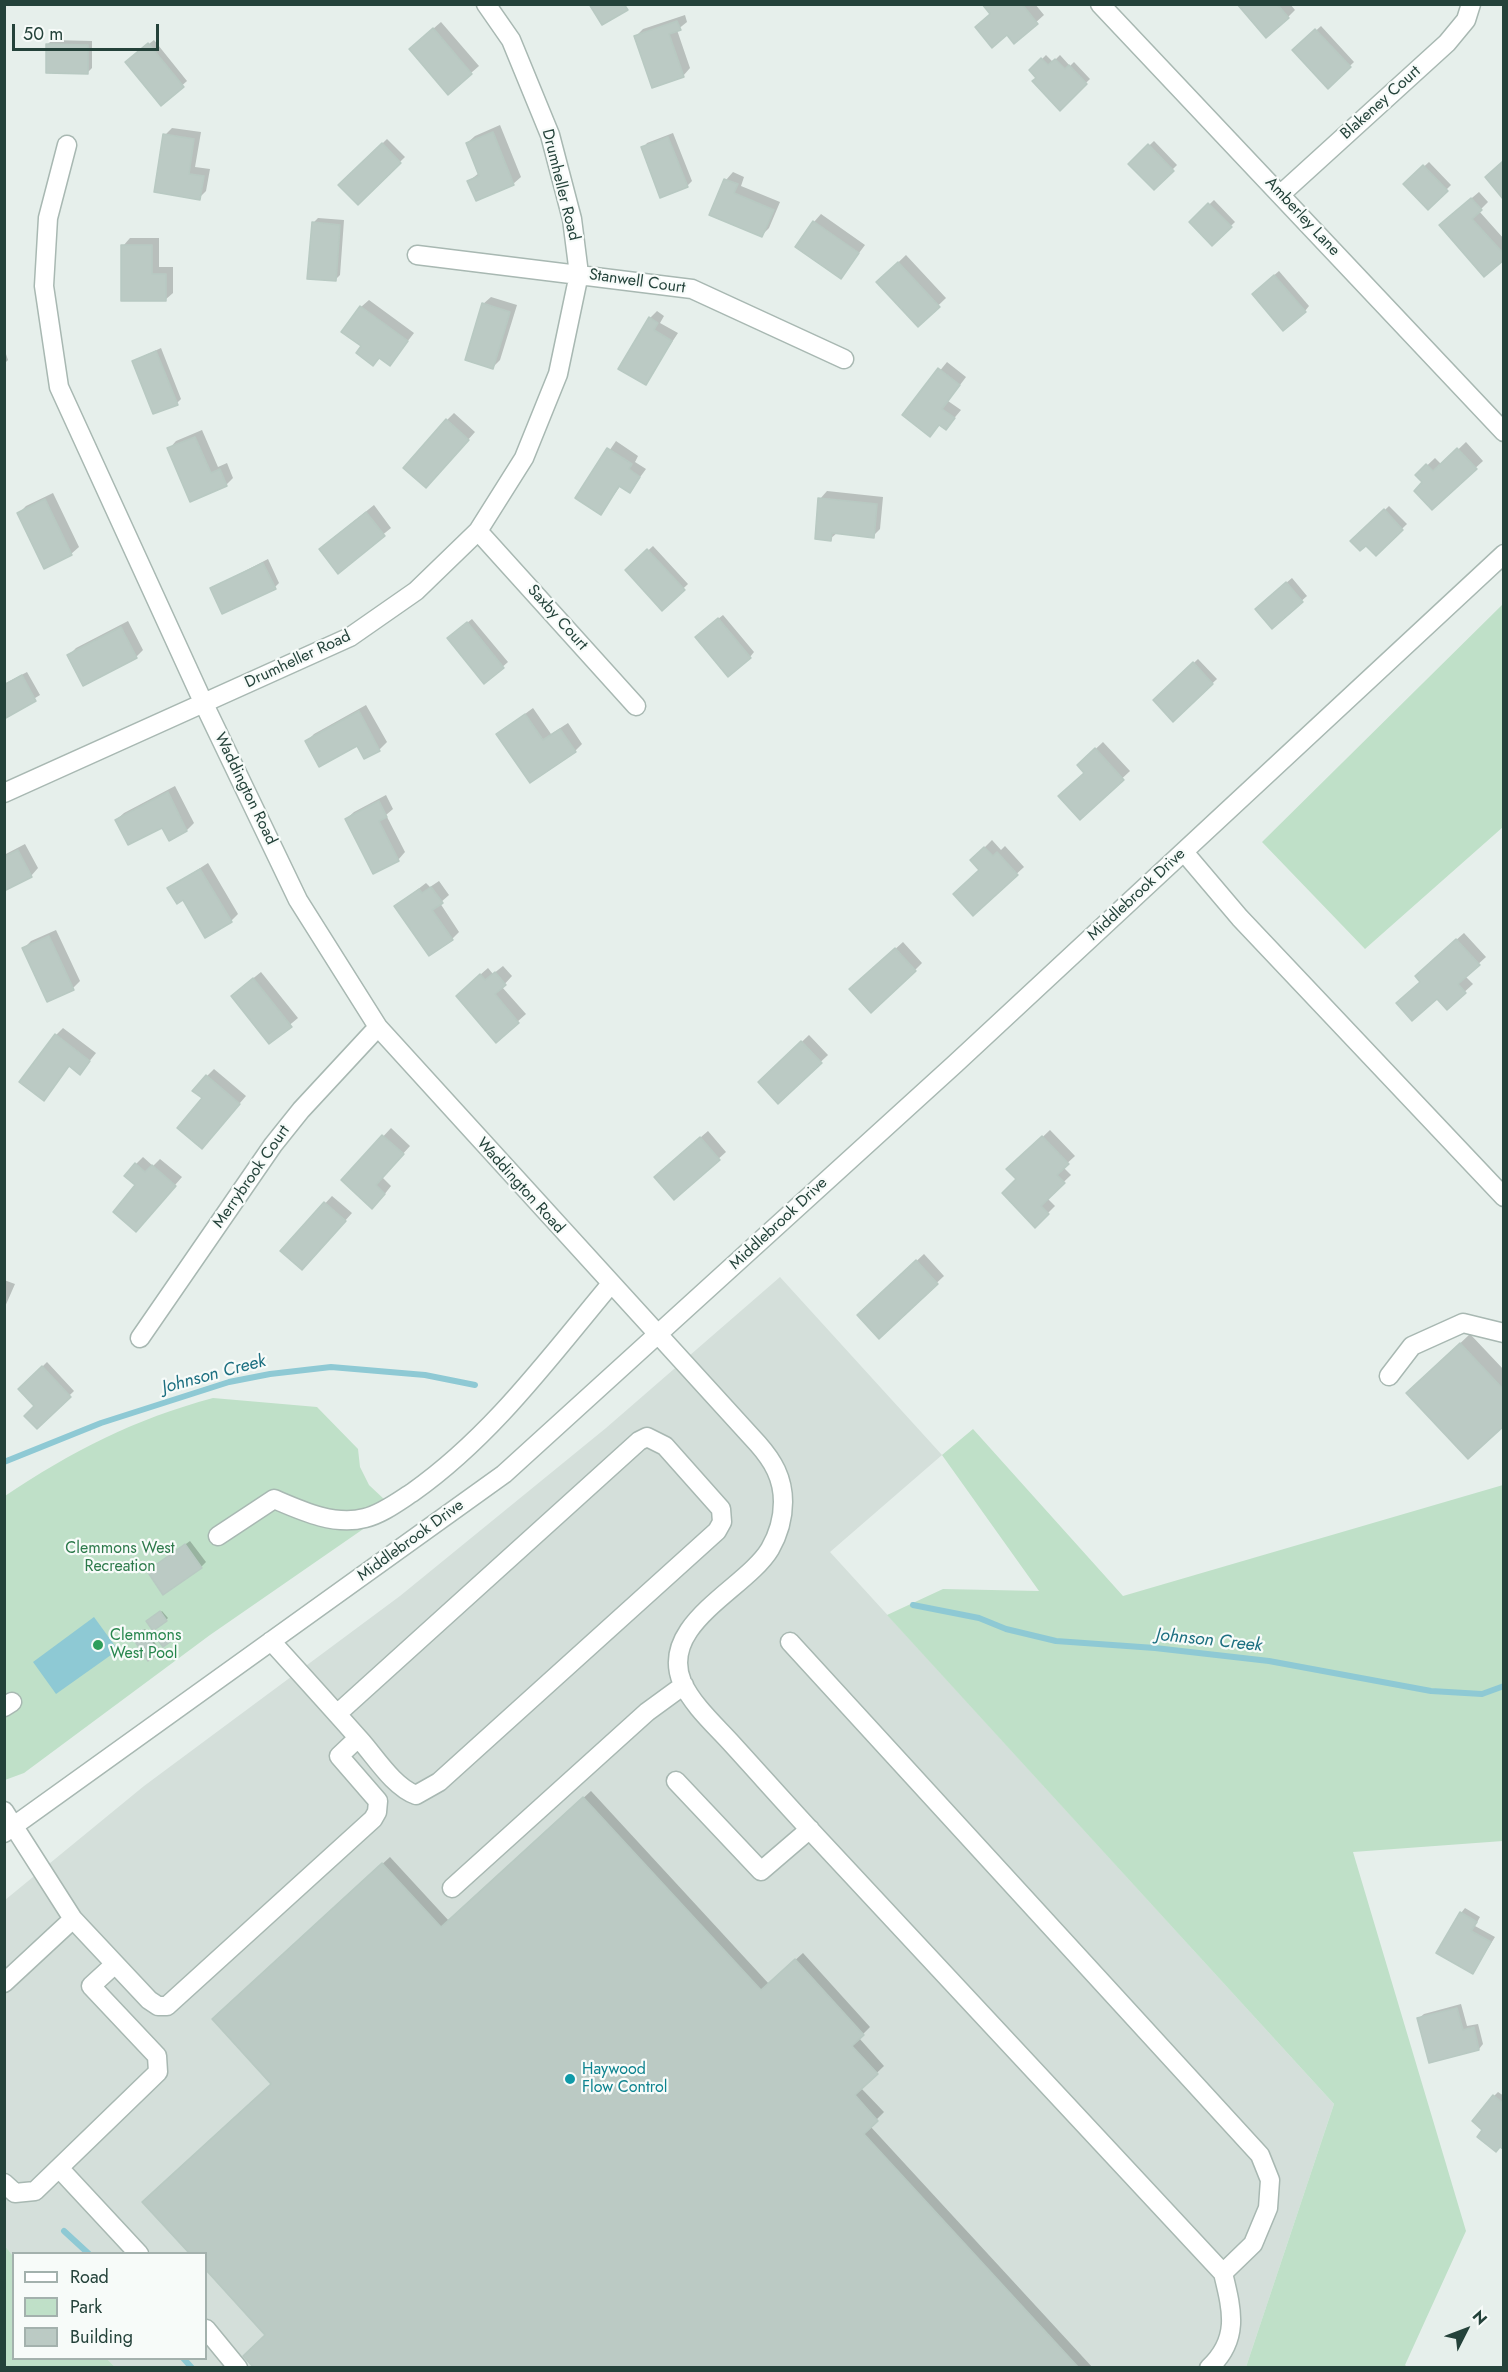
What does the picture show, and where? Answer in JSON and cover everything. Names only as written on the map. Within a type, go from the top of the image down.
[{"type":"street","name":"Drumheller Road","points":[[4,793],[350,637],[416,591],[478,531],[524,458],[558,374],[579,274],[572,219],[550,135],[511,40],[486,4]]},
{"type":"street","name":"Amberley Lane","points":[[1100,4],[1503,432]]},
{"type":"street","name":"Blakeney Court","points":[[1281,194],[1447,43],[1466,20],[1472,4]]},
{"type":"street","name":"Waddington Road","points":[[68,145],[48,218],[44,286],[59,387],[204,704],[298,900],[378,1027],[610,1285],[769,1456],[776,1468],[783,1495],[781,1522],[770,1549],[693,1624],[684,1640],[678,1666],[684,1685]]},
{"type":"street","name":"Stanwell Court","points":[[417,255],[692,290],[844,359]]},
{"type":"street","name":"Saxby Court","points":[[478,531],[636,706]]},
{"type":"street","name":"Middlebrook Drive","points":[[8,1824],[271,1641],[504,1474],[1184,852],[1503,554]]},
{"type":"street","points":[[1184,852],[1240,918],[1503,1197]]},
{"type":"street","name":"Merrybrook Court","points":[[140,1338],[273,1145],[301,1110],[378,1027]]},
{"type":"street","points":[[218,1536],[274,1499],[316,1515],[342,1520],[366,1518],[403,1499],[449,1465],[504,1413],[610,1285]]},
{"type":"street","points":[[1389,1376],[1412,1346],[1463,1323],[1503,1333]]},
{"type":"street","points":[[271,1641],[406,1792],[416,1795],[440,1782],[717,1531],[722,1522],[721,1509],[665,1446],[647,1437],[639,1441],[337,1714]]},
{"type":"street","points":[[790,1642],[1260,2155],[1270,2180],[1268,2208],[1253,2244],[1223,2273]]},
{"type":"street","points":[[452,1888],[647,1712],[684,1685],[702,1712],[1223,2273],[1231,2304],[1231,2333],[1223,2355],[1209,2367]]},
{"type":"street","points":[[8,1824],[73,1919],[149,2000],[158,2006],[167,2006],[372,1819],[378,1801],[339,1756],[358,1738]]},
{"type":"street","points":[[676,1781],[761,1871],[810,1829]]},
{"type":"street","points":[[4,1983],[73,1919]]},
{"type":"street","points":[[4,2183],[15,2193],[35,2191],[158,2072],[157,2056],[91,1986],[115,1964]]},
{"type":"street","points":[[59,2168],[138,2252]]},
{"type":"street","points":[[207,2330],[238,2367]]},
{"type":"shaded area","points":[[780,1277],[942,1455],[830,1552],[1334,2104],[1246,2367],[115,2367],[108,2360],[207,2360],[207,2252],[12,2252],[12,2255],[5,2246],[5,1900],[144,1786],[400,1596],[606,1428]]},
{"type":"green space","points":[[1503,604],[1503,827],[1365,949],[1262,842]]},
{"type":"green space","name":"Clemmons West Recreation","points":[[213,1398],[317,1407],[358,1449],[360,1467],[369,1485],[386,1501],[369,1525],[210,1635],[24,1773],[5,1780],[5,1496],[105,1438],[184,1406]]},
{"type":"green space","points":[[973,1429],[1123,1596],[1503,1485],[1503,1841],[1353,1852],[1466,2231],[1405,2365],[1407,2367],[1246,2367],[1334,2104],[887,1615],[943,1589],[1039,1591],[942,1455]]},
{"type":"green space","points":[[5,2246],[12,2255],[12,2360],[108,2360],[115,2367],[5,2367]]},
{"type":"water","points":[[94,1617],[118,1650],[56,1694],[33,1662]]},
{"type":"building","points":[[589,4],[624,4],[628,10],[602,25]]},
{"type":"building","points":[[982,4],[1022,4],[1038,24],[1014,44],[1007,35],[992,48],[975,27],[990,14]]},
{"type":"building","points":[[1237,4],[1277,4],[1289,18],[1266,38]]},
{"type":"building","points":[[677,21],[681,30],[669,34],[684,77],[652,88],[634,36]]},
{"type":"building","points":[[433,28],[472,74],[448,95],[409,49]]},
{"type":"building","points":[[1315,29],[1351,67],[1328,89],[1292,50]]},
{"type":"building","points":[[148,43],[184,87],[161,106],[125,62]]},
{"type":"building","points":[[46,44],[88,45],[88,74],[46,73]]},
{"type":"building","points":[[1041,58],[1048,65],[1055,59],[1065,69],[1069,65],[1087,84],[1060,111],[1032,81],[1036,78],[1029,70]]},
{"type":"building","points":[[493,132],[514,185],[476,201],[467,181],[479,176],[466,143]]},
{"type":"building","points":[[163,134],[194,139],[189,174],[204,176],[200,200],[154,192]]},
{"type":"building","points":[[668,137],[688,187],[660,198],[641,147]]},
{"type":"building","points":[[382,143],[401,163],[358,205],[338,185]]},
{"type":"building","points":[[1148,144],[1174,171],[1154,190],[1128,164]]},
{"type":"building","points":[[1504,162],[1503,199],[1485,177]]},
{"type":"building","points":[[1423,165],[1448,191],[1428,210],[1403,184]]},
{"type":"building","points":[[724,179],[738,184],[734,193],[774,210],[762,237],[709,215]]},
{"type":"building","points":[[1471,198],[1482,210],[1472,219],[1504,254],[1504,260],[1484,277],[1439,225]]},
{"type":"building","points":[[1208,203],[1232,227],[1212,246],[1189,222]]},
{"type":"building","points":[[813,221],[859,253],[841,279],[795,247]]},
{"type":"building","points":[[312,222],[340,225],[336,281],[307,279]]},
{"type":"building","points":[[121,245],[152,245],[152,274],[166,274],[166,301],[121,301]]},
{"type":"building","points":[[898,262],[940,307],[918,327],[876,282]]},
{"type":"building","points":[[1274,275],[1306,312],[1283,331],[1252,294]]},
{"type":"building","points":[[482,303],[510,312],[493,369],[465,360]]},
{"type":"building","points":[[360,306],[408,341],[390,366],[379,358],[373,366],[356,353],[361,346],[341,332]]},
{"type":"building","points":[[649,317],[658,323],[654,330],[672,341],[646,385],[618,369]]},
{"type":"building","points":[[156,351],[178,405],[153,414],[132,361]]},
{"type":"building","points":[[938,368],[960,385],[942,409],[955,418],[946,430],[939,425],[930,437],[902,415]]},
{"type":"building","points":[[446,419],[469,440],[426,488],[403,468]]},
{"type":"building","points":[[195,437],[211,473],[220,469],[227,486],[190,502],[167,448]]},
{"type":"building","points":[[607,448],[632,464],[629,469],[640,477],[630,493],[619,486],[601,515],[575,498]]},
{"type":"building","points":[[1457,448],[1477,469],[1432,510],[1414,491],[1422,482],[1415,475],[1426,464],[1433,471]]},
{"type":"building","points":[[818,498],[877,504],[874,538],[832,533],[831,541],[815,539]]},
{"type":"building","points":[[45,499],[72,555],[44,569],[17,513]]},
{"type":"building","points":[[1384,509],[1403,530],[1376,556],[1366,546],[1360,551],[1350,541]]},
{"type":"building","points":[[366,512],[385,536],[338,574],[319,549]]},
{"type":"building","points":[[647,549],[685,590],[662,611],[625,570]]},
{"type":"building","points":[[263,563],[276,589],[222,614],[210,588]]},
{"type":"building","points":[[1286,582],[1303,602],[1272,629],[1255,609]]},
{"type":"building","points":[[718,618],[751,658],[728,677],[695,637]]},
{"type":"building","points":[[467,622],[504,668],[484,684],[447,638]]},
{"type":"building","points":[[121,627],[137,658],[83,686],[67,655]]},
{"type":"building","points":[[1193,662],[1213,684],[1173,722],[1153,700]]},
{"type":"building","points":[[22,675],[36,701],[4,719],[4,685]]},
{"type":"building","points":[[359,711],[380,751],[364,759],[357,746],[319,767],[305,741]]},
{"type":"building","points":[[525,714],[543,740],[560,729],[576,752],[530,783],[496,734]]},
{"type":"building","points":[[1095,748],[1124,780],[1080,820],[1058,796],[1084,773],[1077,765]]},
{"type":"building","points":[[168,792],[187,831],[169,841],[162,828],[128,845],[115,820]]},
{"type":"building","points":[[379,801],[387,817],[379,821],[399,861],[373,874],[345,819]]},
{"type":"building","points":[[984,847],[993,856],[997,852],[1018,875],[973,916],[953,894],[979,870],[970,860]]},
{"type":"building","points":[[18,850],[32,877],[4,891],[4,857]]},
{"type":"building","points":[[200,869],[232,922],[205,938],[183,900],[177,904],[167,888]]},
{"type":"building","points":[[431,887],[443,903],[432,910],[453,940],[429,956],[394,906],[419,889],[422,893]]},
{"type":"building","points":[[49,936],[74,990],[47,1002],[22,948]]},
{"type":"building","points":[[1456,939],[1480,965],[1458,984],[1466,993],[1447,1010],[1437,999],[1412,1021],[1396,1003],[1420,982],[1415,976]]},
{"type":"building","points":[[895,948],[916,971],[871,1013],[849,989]]},
{"type":"building","points":[[495,972],[506,985],[495,994],[519,1023],[496,1043],[456,996],[480,974],[485,980]]},
{"type":"building","points":[[253,978],[292,1027],[269,1044],[231,996]]},
{"type":"building","points":[[55,1034],[90,1061],[80,1075],[69,1066],[44,1101],[19,1082]]},
{"type":"building","points":[[801,1041],[822,1063],[778,1104],[758,1082]]},
{"type":"building","points":[[206,1075],[240,1104],[202,1149],[177,1128],[202,1098],[192,1091]]},
{"type":"building","points":[[382,1135],[404,1154],[376,1185],[385,1194],[372,1209],[341,1180]]},
{"type":"building","points":[[1042,1136],[1069,1164],[1057,1175],[1065,1183],[1041,1206],[1049,1214],[1035,1228],[1002,1193],[1016,1179],[1006,1169]]},
{"type":"building","points":[[700,1137],[720,1160],[674,1200],[654,1177]]},
{"type":"building","points":[[135,1163],[145,1172],[152,1165],[176,1186],[136,1232],[113,1212],[135,1185],[124,1176]]},
{"type":"building","points":[[324,1202],[346,1221],[302,1270],[280,1251]]},
{"type":"building","points":[[916,1260],[938,1284],[879,1339],[857,1315]]},
{"type":"building","points":[[1460,1343],[1504,1390],[1504,1426],[1468,1459],[1406,1393]]},
{"type":"building","points":[[42,1366],[71,1397],[37,1429],[24,1416],[34,1406],[18,1389]]},
{"type":"building","points":[[185,1544],[202,1568],[163,1595],[147,1571]]},
{"type":"building","points":[[160,1611],[167,1621],[153,1631],[146,1621]]},
{"type":"building","points":[[143,1630],[159,1653],[148,1661],[132,1637]]},
{"type":"building","points":[[167,1632],[173,1640],[163,1647],[157,1639]]},
{"type":"building","name":"Haywood Flow Control","points":[[583,1797],[761,1990],[795,1959],[864,2035],[852,2046],[878,2074],[855,2095],[878,2121],[864,2134],[1079,2368],[254,2368],[243,2356],[265,2335],[207,2271],[207,2252],[188,2252],[142,2202],[271,2084],[212,2019],[382,1863],[441,1927]]},
{"type":"building","points":[[1460,1912],[1477,1922],[1471,1931],[1491,1942],[1473,1974],[1436,1953]]},
{"type":"building","points":[[1457,2008],[1463,2030],[1474,2027],[1479,2050],[1429,2063],[1417,2018]]},
{"type":"building","points":[[1493,2095],[1504,2104],[1504,2150],[1500,2147],[1496,2152],[1477,2137],[1482,2130],[1472,2121]]},
{"type":"waterway","name":"Johnson Creek","points":[[4,1462],[101,1423],[229,1382],[270,1374],[331,1367],[425,1375],[475,1385]]},
{"type":"waterway","name":"Johnson Creek","points":[[913,1605],[979,1618],[1006,1629],[1056,1641],[1155,1648],[1269,1661],[1431,1691],[1482,1694],[1504,1686]]},
{"type":"waterway","points":[[64,2231],[87,2252]]},
{"type":"waterway","points":[[185,2360],[192,2368]]},
{"type":"place","name":"Clemmons West Pool","points":[[98,1645]]},
{"type":"place","name":"Haywood Flow Control","points":[[570,2079]]}]
